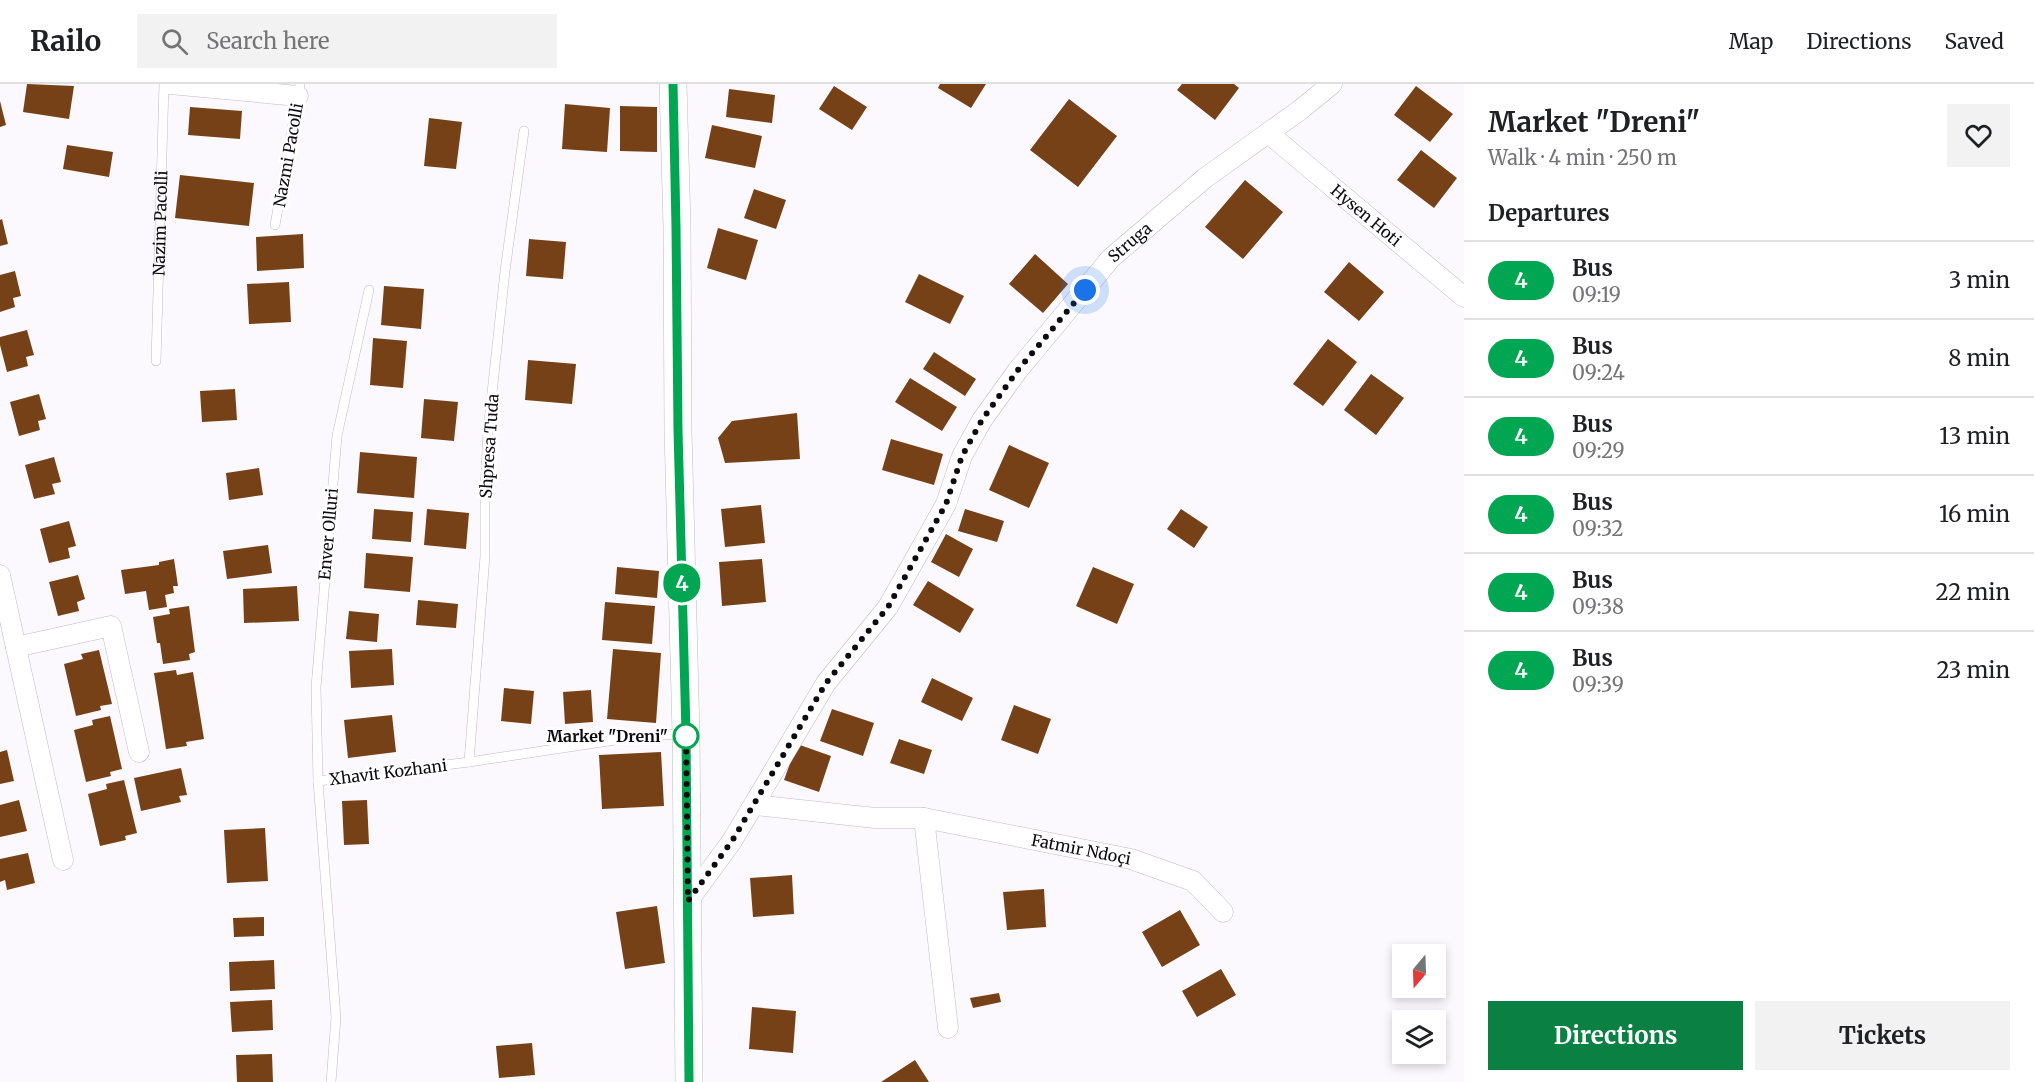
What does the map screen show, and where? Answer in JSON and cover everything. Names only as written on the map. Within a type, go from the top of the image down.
[{"type":"street","points":[[170,84],[299,90]]},
{"type":"street","points":[[673,84],[678,430],[686,733],[689,1082]]},
{"type":"street","name":"Struga","points":[[688,901],[732,841],[826,683],[888,607],[946,504],[962,456],[982,420],[1018,370],[1112,258],[1205,178],[1332,84]]},
{"type":"street","name":"Hysen Hoti","points":[[1268,133],[1464,297]]},
{"type":"street","points":[[0,575],[63,860]]},
{"type":"street","points":[[16,647],[111,626],[139,752]]},
{"type":"street","name":"Fatmir Ndoçi","points":[[754,805],[875,818],[924,818],[1131,859],[1193,881],[1223,912]]},
{"type":"street","points":[[924,818],[948,1028]]},
{"type":"lane","name":"Nazim Pacolli","points":[[156,361],[164,84]]},
{"type":"lane","name":"Nazmi Pacolli","points":[[275,225],[299,90]]},
{"type":"lane","name":"Shpresa Tuda","points":[[469,762],[484,556],[489,431],[505,271],[524,131]]},
{"type":"lane","name":"Enver Olluri","points":[[318,781],[316,687],[333,472],[337,436],[369,290]]},
{"type":"lane","name":"Xhavit Kozhani","points":[[331,1082],[336,1018],[318,781],[469,762],[622,739],[686,733]]},
{"type":"building","points":[[27,84],[74,86],[69,119],[23,112]]},
{"type":"building","points":[[940,84],[986,84],[971,108],[938,88]]},
{"type":"building","points":[[1182,84],[1234,84],[1239,88],[1215,120],[1177,90]]},
{"type":"building","points":[[834,86],[867,107],[852,130],[819,109]]},
{"type":"building","points":[[1416,86],[1453,114],[1430,142],[1394,115]]},
{"type":"building","points":[[729,89],[775,95],[772,123],[726,117]]},
{"type":"building","points":[[1069,99],[1117,136],[1078,187],[1030,150]]},
{"type":"building","points":[[0,101],[6,125],[0,127]]},
{"type":"building","points":[[565,104],[610,108],[607,152],[562,149]]},
{"type":"building","points":[[620,106],[657,107],[657,152],[620,151]]},
{"type":"building","points":[[190,107],[242,111],[240,139],[188,135]]},
{"type":"building","points":[[429,118],[462,122],[456,169],[424,166]]},
{"type":"building","points":[[712,125],[762,136],[755,168],[705,158]]},
{"type":"building","points":[[67,145],[113,152],[109,177],[63,169]]},
{"type":"building","points":[[1421,150],[1457,178],[1434,208],[1397,180]]},
{"type":"building","points":[[180,175],[254,183],[249,226],[175,218]]},
{"type":"building","points":[[1245,180],[1283,212],[1243,259],[1205,227]]},
{"type":"building","points":[[754,189],[786,200],[776,229],[744,218]]},
{"type":"building","points":[[2,219],[8,244],[0,246],[0,220]]},
{"type":"building","points":[[718,228],[758,240],[746,280],[707,268]]},
{"type":"building","points":[[303,234],[304,268],[257,271],[256,237]]},
{"type":"building","points":[[529,239],[566,242],[563,279],[526,276]]},
{"type":"building","points":[[1035,254],[1068,284],[1043,313],[1009,284]]},
{"type":"building","points":[[1349,262],[1384,292],[1359,321],[1324,292]]},
{"type":"building","points":[[15,271],[21,296],[13,298],[15,307],[0,312],[0,275]]},
{"type":"building","points":[[919,274],[964,296],[950,324],[905,302]]},
{"type":"building","points":[[289,282],[291,322],[249,324],[247,284]]},
{"type":"building","points":[[384,286],[424,289],[421,329],[381,325]]},
{"type":"building","points":[[27,330],[34,355],[26,357],[28,366],[7,372],[0,337]]},
{"type":"building","points":[[373,338],[407,341],[403,388],[370,385]]},
{"type":"building","points":[[1328,339],[1357,362],[1323,406],[1293,384]]},
{"type":"building","points":[[934,352],[976,379],[965,396],[923,369]]},
{"type":"building","points":[[528,360],[576,364],[572,404],[525,400]]},
{"type":"building","points":[[1371,374],[1404,398],[1376,435],[1344,410]]},
{"type":"building","points":[[910,378],[957,407],[942,431],[895,402]]},
{"type":"building","points":[[235,389],[237,420],[202,422],[200,391]]},
{"type":"building","points":[[39,394],[46,419],[38,421],[40,430],[19,436],[10,402]]},
{"type":"building","points":[[424,399],[458,402],[454,441],[421,438]]},
{"type":"building","points":[[797,413],[800,459],[725,463],[718,438],[732,421]]},
{"type":"building","points":[[891,439],[943,454],[934,485],[882,470]]},
{"type":"building","points":[[1009,445],[1049,463],[1029,508],[989,490]]},
{"type":"building","points":[[360,452],[417,457],[414,498],[357,493]]},
{"type":"building","points":[[54,457],[61,482],[52,484],[55,494],[34,499],[25,465]]},
{"type":"building","points":[[259,468],[263,495],[229,500],[226,473]]},
{"type":"building","points":[[761,505],[765,543],[725,547],[721,509]]},
{"type":"building","points":[[374,509],[413,512],[411,542],[372,539]]},
{"type":"building","points":[[427,509],[469,513],[466,549],[424,545]]},
{"type":"building","points":[[965,509],[1004,521],[997,542],[958,531]]},
{"type":"building","points":[[1181,509],[1208,527],[1194,548],[1167,529]]},
{"type":"building","points":[[69,521],[76,546],[68,548],[70,558],[49,563],[40,529]]},
{"type":"building","points":[[946,534],[973,549],[959,577],[931,562]]},
{"type":"building","points":[[268,545],[272,573],[227,579],[223,551]]},
{"type":"building","points":[[366,553],[413,557],[410,592],[364,588]]},
{"type":"building","points":[[174,559],[178,586],[173,586],[174,593],[165,595],[167,607],[149,610],[146,591],[125,594],[121,570],[159,565],[159,562]]},
{"type":"building","points":[[762,559],[766,602],[722,606],[719,562]]},
{"type":"building","points":[[617,567],[659,571],[657,598],[615,594]]},
{"type":"building","points":[[1093,567],[1134,584],[1117,624],[1076,606]]},
{"type":"building","points":[[78,575],[85,599],[77,602],[79,611],[58,616],[49,582]]},
{"type":"building","points":[[928,581],[974,609],[960,633],[913,605]]},
{"type":"building","points":[[297,586],[299,621],[244,623],[243,589]]},
{"type":"building","points":[[418,600],[458,604],[456,628],[416,625]]},
{"type":"building","points":[[605,602],[655,606],[652,644],[602,640]]},
{"type":"building","points":[[189,606],[195,652],[189,654],[190,660],[163,664],[153,617],[170,614],[169,609]]},
{"type":"building","points":[[349,611],[379,614],[377,642],[346,639]]},
{"type":"building","points":[[392,649],[394,685],[351,688],[349,651]]},
{"type":"building","points":[[613,649],[661,653],[656,723],[607,719]]},
{"type":"building","points":[[99,650],[112,704],[100,706],[101,710],[76,716],[64,664],[83,659],[81,654]]},
{"type":"building","points":[[176,670],[177,675],[193,672],[204,739],[186,742],[187,746],[166,749],[154,673]]},
{"type":"building","points":[[932,678],[973,698],[962,721],[921,702]]},
{"type":"building","points":[[504,688],[534,691],[531,724],[501,721]]},
{"type":"building","points":[[591,690],[593,722],[565,724],[563,692]]},
{"type":"building","points":[[1014,705],[1051,719],[1038,754],[1001,740]]},
{"type":"building","points":[[832,709],[874,723],[863,756],[820,741]]},
{"type":"building","points":[[392,715],[396,752],[348,758],[344,720]]},
{"type":"building","points":[[110,716],[122,769],[110,772],[111,776],[86,782],[74,730],[93,725],[92,720]]},
{"type":"building","points":[[899,739],[932,750],[924,774],[890,763]]},
{"type":"building","points":[[797,744],[831,756],[819,792],[784,780]]},
{"type":"building","points":[[7,750],[14,781],[0,784],[0,752]]},
{"type":"building","points":[[661,752],[664,806],[602,809],[599,755]]},
{"type":"building","points":[[181,768],[187,795],[179,796],[181,802],[141,811],[134,778]]},
{"type":"building","points":[[124,780],[137,833],[125,836],[126,840],[100,846],[88,794],[107,789],[106,784]]},
{"type":"building","points":[[19,800],[27,831],[0,837],[0,805]]},
{"type":"building","points":[[367,800],[369,844],[344,845],[342,801]]},
{"type":"building","points":[[265,828],[268,881],[227,883],[224,830]]},
{"type":"building","points":[[28,853],[35,883],[7,890],[5,880],[0,882],[0,859]]},
{"type":"building","points":[[792,875],[794,914],[753,917],[750,878]]},
{"type":"building","points":[[1044,889],[1046,927],[1007,930],[1003,892]]},
{"type":"building","points":[[657,906],[665,963],[625,969],[616,912]]},
{"type":"building","points":[[1180,910],[1200,945],[1162,967],[1142,932]]},
{"type":"building","points":[[264,917],[264,936],[234,937],[233,918]]},
{"type":"building","points":[[274,960],[275,989],[230,991],[229,962]]},
{"type":"building","points":[[1221,969],[1236,995],[1197,1017],[1182,991]]},
{"type":"building","points":[[999,993],[1001,1002],[973,1008],[970,998]]},
{"type":"building","points":[[272,1000],[273,1030],[232,1032],[230,1002]]},
{"type":"building","points":[[752,1007],[796,1011],[793,1053],[749,1049]]},
{"type":"building","points":[[532,1043],[535,1075],[499,1078],[496,1046]]},
{"type":"building","points":[[272,1054],[273,1082],[237,1082],[236,1055]]},
{"type":"building","points":[[915,1060],[929,1082],[881,1082]]},
{"type":"bus line","name":"4","points":[[673,84],[678,430],[686,733],[689,1082]]},
{"type":"place","name":"Market \"Dreni\"","points":[[686,736]]},
{"type":"route","points":[[686,736],[686,733],[688,901],[732,841],[826,683],[888,607],[946,504],[962,456],[982,420],[1018,370],[1085,290]]}]
